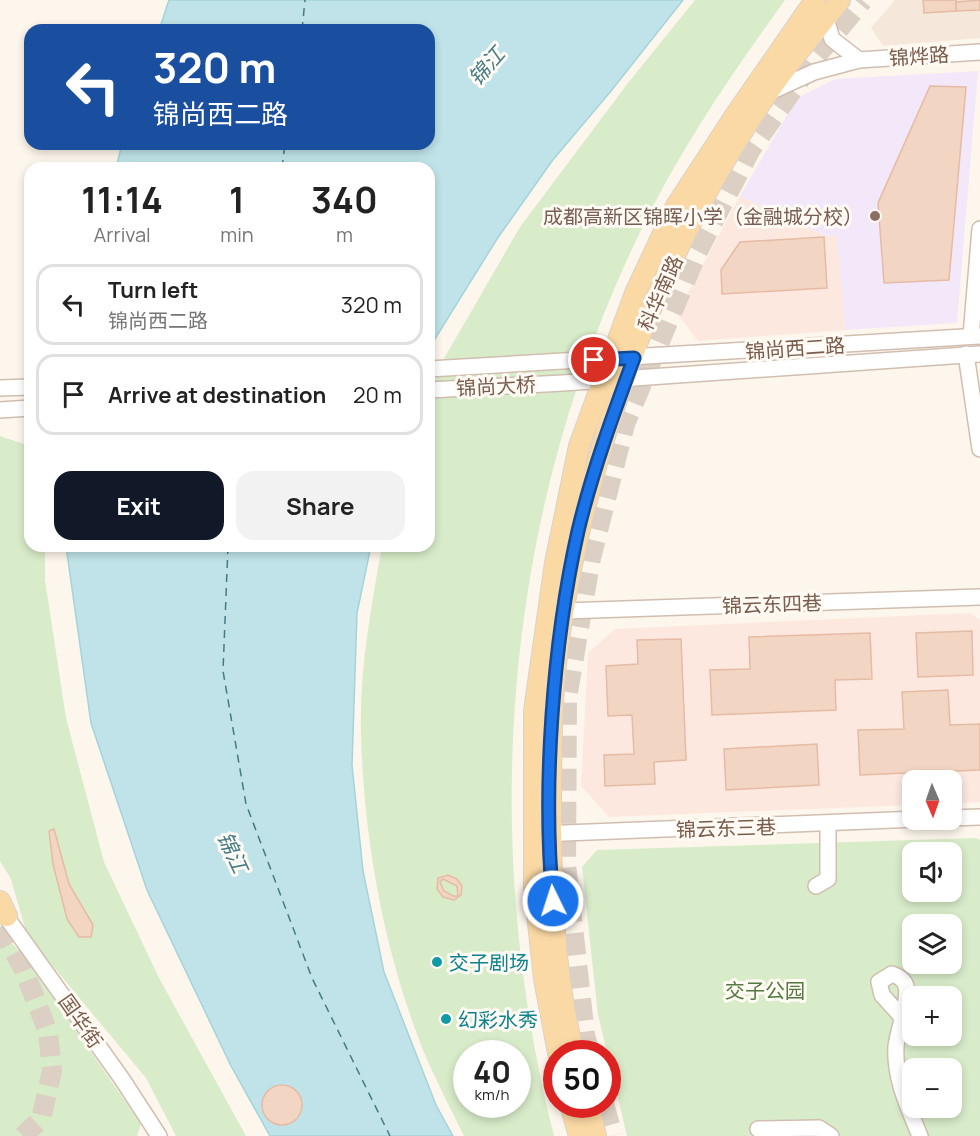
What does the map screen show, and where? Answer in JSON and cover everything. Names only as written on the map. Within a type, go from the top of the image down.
[{"type":"main road","name":"科华南路","points":[[572,1040],[559,963],[551,881],[542,834],[534,711],[543,636],[579,446],[635,292],[676,206],[815,0]]},
{"type":"main road","name":"科华南路","points":[[556,1040],[541,957],[534,886],[542,834],[564,611],[579,531],[603,442],[645,326],[706,193],[768,93],[840,0]]},
{"type":"main road","points":[[574,1118],[579,1136]]},
{"type":"main road","points":[[592,1118],[596,1136]]},
{"type":"street","points":[[826,18],[832,39],[858,60]]},
{"type":"street","name":"锦烨路","points":[[768,93],[814,72],[858,60],[980,52]]},
{"type":"street","points":[[975,336],[980,229]]},
{"type":"street","name":"锦尚西二路","points":[[610,359],[975,336]]},
{"type":"street","name":"锦尚大桥","points":[[435,390],[973,354]]},
{"type":"street","points":[[973,354],[980,449]]},
{"type":"street","name":"锦尚大桥","points":[[435,369],[610,359]]},
{"type":"street","points":[[0,388],[24,387]]},
{"type":"street","points":[[0,410],[24,408]]},
{"type":"street","name":"锦云东四巷","points":[[564,611],[980,597]]},
{"type":"street","points":[[962,818],[980,818]]},
{"type":"street","name":"锦云东三巷","points":[[542,834],[902,820]]},
{"type":"street","points":[[816,886],[828,879],[828,824]]},
{"type":"street","name":"国华街","points":[[2,910],[159,1136]]},
{"type":"street","points":[[901,1016],[896,1048],[899,1082],[920,1136]]},
{"type":"street","points":[[758,1129],[819,1128],[831,1136]]},
{"type":"shaded area","points":[[895,0],[980,0],[980,38],[883,46],[871,28]]},
{"type":"shaded area","name":"成都高新区锦晖小学（金融城分校）","points":[[978,71],[957,323],[845,330],[837,236],[826,236],[740,196],[797,98],[835,79]]},
{"type":"shaded area","points":[[740,196],[826,236],[837,236],[845,330],[698,341],[677,313]]},
{"type":"shaded area","points":[[970,613],[980,620],[980,802],[962,803],[962,770],[902,770],[902,805],[609,817],[581,786],[588,653],[615,629]]},
{"type":"green space","points":[[695,0],[785,0],[710,109],[675,166],[644,224],[597,332],[560,443],[534,557],[518,672],[512,788],[516,905],[530,1021],[543,1083],[543,1118],[550,1118],[554,1136],[464,1136],[455,1118],[531,1118],[531,1040],[453,1040],[453,1113],[423,1050],[397,974],[378,895],[366,815],[361,711],[370,616],[381,552],[435,552],[435,380],[442,362],[520,227],[628,83]]},
{"type":"green space","points":[[0,436],[24,444],[24,552],[45,552],[45,580],[66,718],[104,862],[159,978],[246,1136],[176,1136],[146,1078],[27,935],[11,879],[0,861]]},
{"type":"green space","name":"交子公园","points":[[976,838],[980,840],[980,1136],[627,1136],[621,1111],[621,1040],[604,1040],[598,1015],[582,867],[597,850]]},
{"type":"green space","points":[[0,932],[23,954],[141,1124],[137,1136],[0,1136]]},
{"type":"water","name":"锦江","points":[[169,0],[683,0],[552,161],[497,239],[435,339],[435,162],[118,162],[120,150],[435,150],[435,24],[161,24]]},
{"type":"water","name":"锦江","points":[[67,552],[370,552],[357,613],[352,765],[363,871],[384,972],[436,1105],[453,1136],[270,1136],[231,1066],[147,890],[91,723]]},
{"type":"building","points":[[923,0],[956,0],[956,11],[924,13]]},
{"type":"building","points":[[980,0],[980,10],[956,11],[956,2]]},
{"type":"building","points":[[930,86],[966,87],[949,280],[884,283],[878,203]]},
{"type":"building","points":[[824,237],[827,288],[722,294],[721,270],[740,242]]},
{"type":"building","points":[[972,631],[973,675],[918,677],[916,633]]},
{"type":"building","points":[[870,633],[872,679],[835,680],[836,710],[712,715],[710,670],[750,669],[749,637]]},
{"type":"building","points":[[681,639],[686,760],[654,762],[655,784],[605,786],[604,755],[634,754],[632,715],[608,716],[606,666],[638,664],[637,640]]},
{"type":"building","points":[[948,690],[950,725],[980,724],[980,770],[902,770],[902,773],[860,775],[858,730],[904,729],[902,692]]},
{"type":"building","points":[[817,744],[819,785],[726,790],[724,749]]},
{"type":"building","points":[[54,829],[69,884],[93,925],[91,937],[79,937],[67,919],[53,864],[49,831]]},
{"type":"building","points":[[448,875],[457,879],[462,886],[461,895],[454,900],[443,897],[437,889],[438,878]],"holes":[[[443,879],[457,886],[458,896],[453,896],[444,891],[440,882]]]},
{"type":"building","points":[[282,1085],[290,1086],[296,1091],[301,1097],[301,1113],[296,1119],[290,1124],[282,1125],[274,1124],[268,1119],[263,1113],[262,1105],[263,1097],[268,1091],[274,1086]]},
{"type":"ferry route","points":[[303,24],[305,0]]},
{"type":"ferry route","points":[[283,162],[284,150]]},
{"type":"ferry route","points":[[228,552],[223,671],[246,804],[312,978],[390,1136]]},
{"type":"tunnel","points":[[585,1040],[565,864],[566,698],[590,558],[624,424],[697,251],[750,149],[817,54],[862,0]]},
{"type":"tunnel","points":[[0,927],[23,968],[48,1032],[52,1071],[41,1119],[23,1136]]},
{"type":"tunnel","points":[[607,1118],[612,1136]]},
{"type":"place","name":"成都高新区锦晖小学（金融城分校）","points":[[875,216]]},
{"type":"place","name":"交子剧场","points":[[437,962]]},
{"type":"place","name":"幻彩水秀","points":[[446,1019]]},
{"type":"route","points":[[553,901],[550,758],[560,629],[579,531],[603,442],[634,358],[594,360]]}]
